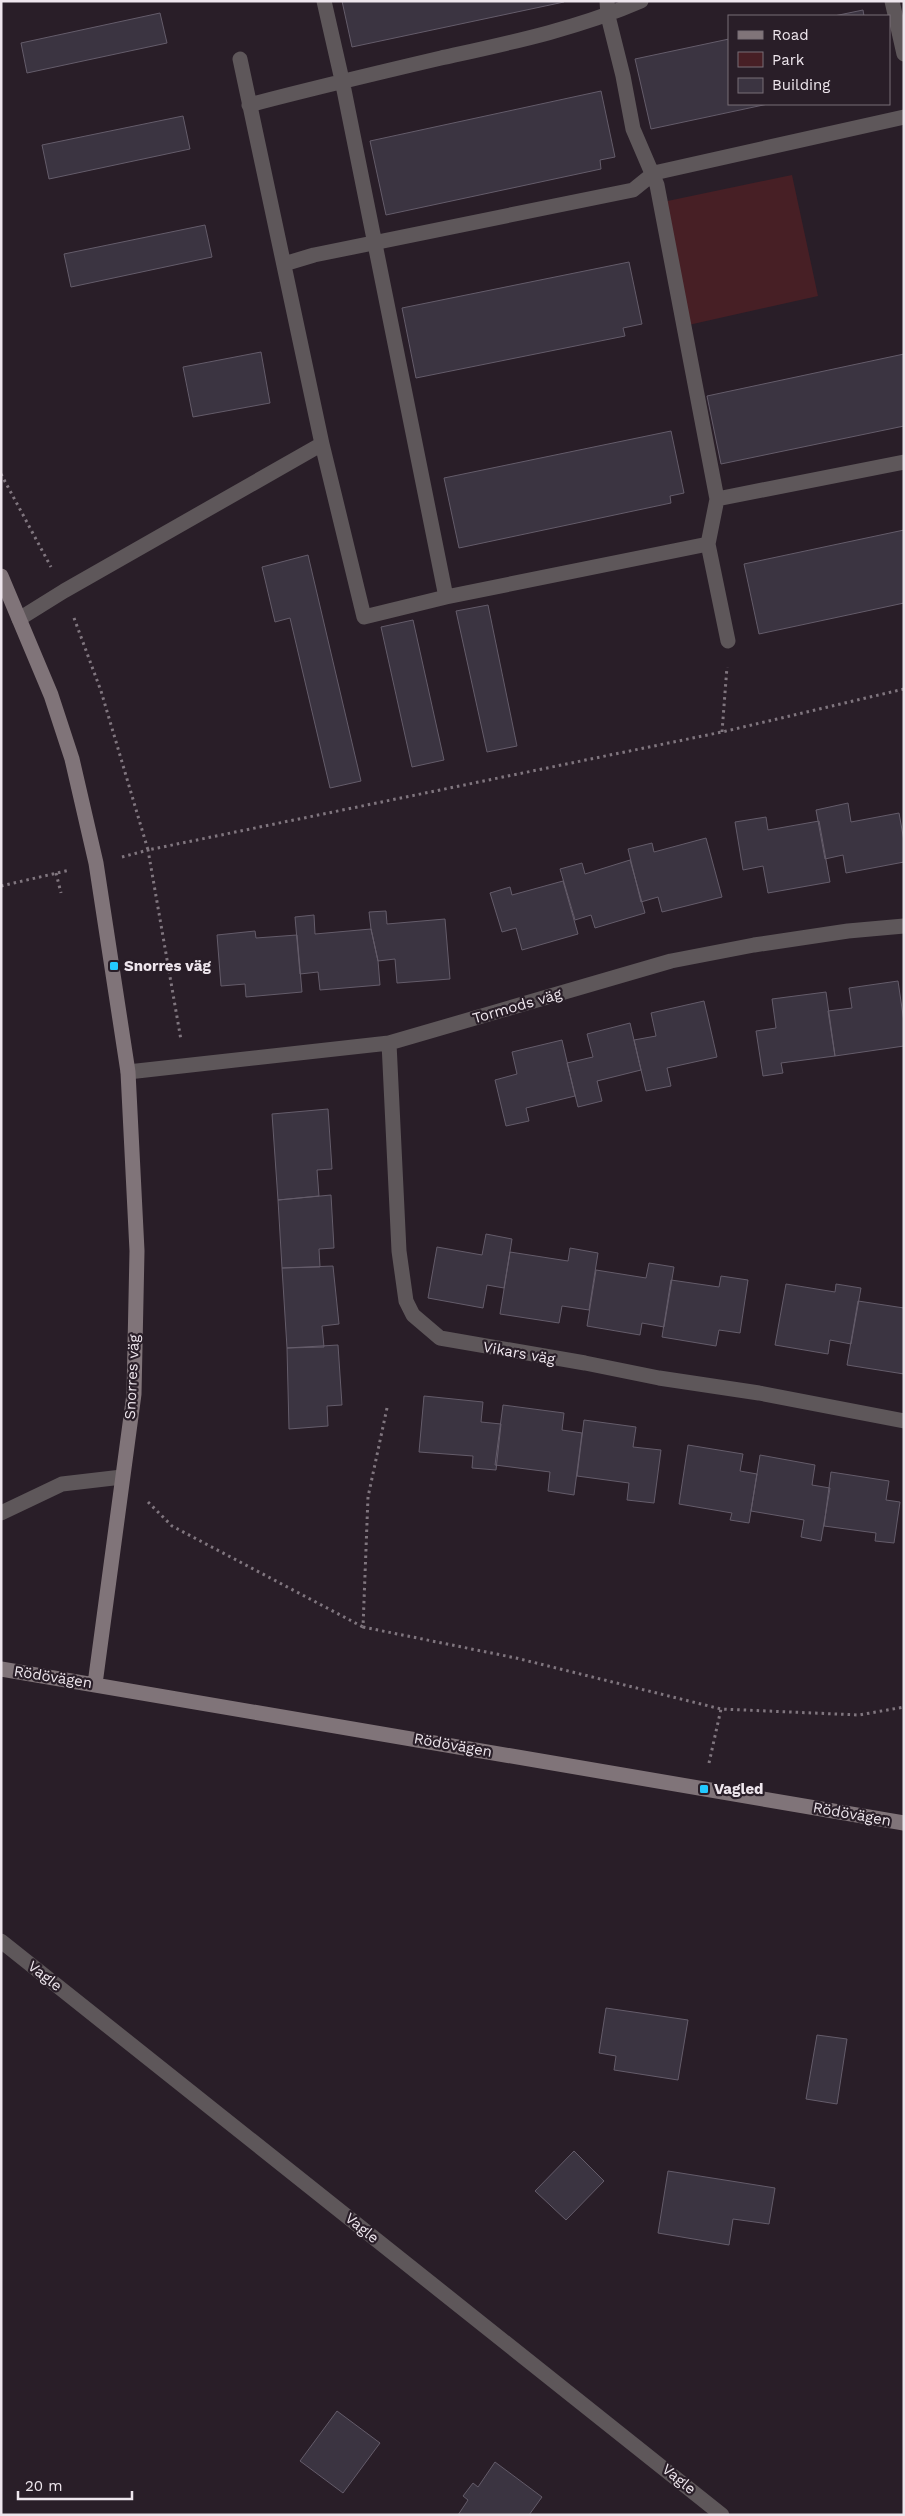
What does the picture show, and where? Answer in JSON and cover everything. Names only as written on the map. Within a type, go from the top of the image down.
[{"type":"street","points":[[324,1],[342,80],[446,597]]},
{"type":"street","points":[[249,105],[342,80],[554,33],[607,9],[642,1]]},
{"type":"street","points":[[892,1],[904,54]]},
{"type":"street","points":[[607,9],[633,129],[654,173],[717,498],[708,544],[728,641]]},
{"type":"street","points":[[240,58],[322,444],[364,616],[446,597],[708,544]]},
{"type":"street","points":[[284,264],[314,255],[633,190],[654,173],[904,117]]},
{"type":"street","points":[[20,619],[64,591],[322,444]]},
{"type":"street","points":[[717,498],[904,462]]},
{"type":"street","name":"Snorres väg","points":[[1,576],[51,695],[69,750],[96,864],[128,1072],[137,1251],[134,1394],[95,1684]]},
{"type":"street","name":"Tormods väg","points":[[128,1072],[389,1043],[671,961],[754,945],[848,931],[904,926]]},
{"type":"street","name":"Vikars väg","points":[[389,1043],[398,1242],[406,1301],[413,1315],[440,1338],[659,1378],[759,1393],[904,1421]]},
{"type":"street","points":[[1,1513],[62,1484],[122,1478]]},
{"type":"street","name":"Rödövägen","points":[[1,1669],[904,1822]]},
{"type":"street","name":"Vagle","points":[[1,1941],[722,2515]]},
{"type":"path","points":[[1,474],[64,591],[101,691],[148,850],[186,1065]]},
{"type":"path","points":[[722,732],[728,641]]},
{"type":"path","points":[[148,850],[722,732],[904,689]]},
{"type":"path","points":[[1,886],[96,864]]},
{"type":"path","points":[[56,873],[61,893]]},
{"type":"path","points":[[363,1627],[368,1497],[387,1408]]},
{"type":"path","points":[[122,1478],[172,1526],[363,1627],[516,1658],[721,1709],[859,1714],[904,1707]]},
{"type":"path","points":[[704,1788],[721,1709]]},
{"type":"green space","points":[[792,175],[818,296],[684,326],[658,203]]},
{"type":"building","points":[[342,1],[564,1],[564,2],[352,47]]},
{"type":"building","points":[[863,10],[864,15],[839,15]]},
{"type":"building","points":[[160,13],[167,43],[27,73],[21,43]]},
{"type":"building","points":[[728,39],[728,105],[763,105],[651,129],[635,59]]},
{"type":"building","points":[[601,91],[615,157],[600,160],[601,169],[386,215],[370,141]]},
{"type":"building","points":[[183,116],[190,149],[49,179],[42,145]]},
{"type":"building","points":[[205,225],[212,257],[71,287],[64,254]]},
{"type":"building","points":[[629,262],[642,324],[623,328],[625,336],[416,378],[402,308]]},
{"type":"building","points":[[261,352],[270,403],[193,417],[183,367]]},
{"type":"building","points":[[904,354],[904,426],[721,464],[707,396]]},
{"type":"building","points":[[671,431],[684,493],[670,496],[671,503],[459,548],[444,478]]},
{"type":"building","points":[[904,530],[904,603],[759,634],[744,564]]},
{"type":"building","points":[[308,555],[361,781],[330,788],[290,618],[275,622],[262,567]]},
{"type":"building","points":[[488,605],[517,746],[487,752],[456,611]]},
{"type":"building","points":[[413,620],[444,760],[412,767],[381,627]]},
{"type":"building","points":[[848,803],[851,822],[899,813],[904,841],[904,862],[846,873],[843,855],[825,859],[816,810]]},
{"type":"building","points":[[766,817],[768,830],[819,821],[830,882],[768,893],[763,866],[743,870],[735,822]]},
{"type":"building","points":[[706,838],[722,897],[662,912],[658,897],[641,902],[628,849],[652,843],[654,852]]},
{"type":"building","points":[[630,860],[645,913],[595,928],[591,915],[575,920],[560,869],[582,863],[585,874]]},
{"type":"building","points":[[563,881],[578,934],[522,950],[516,928],[502,932],[490,893],[510,887],[512,895]]},
{"type":"building","points":[[386,911],[387,924],[445,919],[450,979],[397,983],[395,959],[378,961],[371,929],[369,912]]},
{"type":"building","points":[[314,915],[315,934],[371,929],[378,961],[380,985],[320,990],[318,972],[300,974],[295,917]]},
{"type":"building","points":[[255,931],[256,938],[297,935],[302,992],[246,997],[245,984],[221,986],[217,935]]},
{"type":"building","points":[[898,981],[904,1022],[904,1046],[835,1056],[828,1011],[852,1008],[849,988]]},
{"type":"building","points":[[826,992],[835,1056],[781,1063],[783,1073],[763,1076],[756,1031],[776,1028],[772,999]]},
{"type":"building","points":[[704,1001],[717,1057],[667,1068],[671,1086],[646,1091],[634,1040],[656,1036],[651,1013]]},
{"type":"building","points":[[630,1023],[641,1070],[597,1081],[602,1101],[578,1107],[567,1063],[593,1057],[587,1034]]},
{"type":"building","points":[[562,1040],[575,1096],[526,1108],[529,1121],[506,1126],[495,1080],[517,1074],[512,1052]]},
{"type":"building","points":[[328,1109],[332,1169],[317,1170],[319,1196],[278,1200],[272,1114]]},
{"type":"building","points":[[331,1195],[334,1248],[319,1249],[320,1267],[282,1268],[278,1200]]},
{"type":"building","points":[[486,1234],[512,1239],[504,1288],[487,1285],[483,1308],[428,1298],[437,1247],[482,1255]]},
{"type":"building","points":[[570,1248],[598,1253],[589,1310],[562,1306],[559,1323],[500,1314],[510,1252],[568,1261]]},
{"type":"building","points":[[649,1263],[674,1267],[664,1327],[642,1323],[640,1335],[587,1326],[596,1270],[646,1278]]},
{"type":"building","points":[[333,1266],[339,1324],[322,1326],[324,1347],[287,1348],[282,1268]]},
{"type":"building","points":[[721,1276],[748,1280],[740,1333],[719,1330],[716,1346],[662,1337],[671,1280],[719,1287]]},
{"type":"building","points":[[786,1284],[835,1292],[836,1284],[861,1288],[851,1344],[830,1340],[828,1354],[775,1345]]},
{"type":"building","points":[[858,1301],[904,1308],[904,1374],[847,1365]]},
{"type":"building","points":[[338,1345],[342,1405],[327,1406],[328,1426],[289,1429],[287,1348]]},
{"type":"building","points":[[424,1396],[483,1402],[481,1422],[501,1424],[496,1470],[472,1468],[473,1456],[419,1452]]},
{"type":"building","points":[[503,1405],[564,1413],[562,1430],[582,1433],[574,1495],[548,1491],[550,1472],[495,1465]]},
{"type":"building","points":[[584,1420],[636,1427],[633,1447],[661,1450],[654,1503],[627,1500],[629,1483],[577,1476]]},
{"type":"building","points":[[688,1445],[743,1454],[740,1471],[757,1474],[749,1523],[730,1520],[732,1513],[679,1504]]},
{"type":"building","points":[[760,1455],[815,1465],[812,1485],[830,1488],[821,1541],[801,1537],[804,1520],[751,1511]]},
{"type":"building","points":[[831,1472],[889,1481],[886,1500],[900,1502],[894,1543],[875,1541],[876,1533],[824,1526]]},
{"type":"building","points":[[606,2008],[688,2020],[678,2080],[614,2070],[616,2056],[599,2053]]},
{"type":"building","points":[[817,2035],[847,2039],[837,2104],[806,2099]]},
{"type":"building","points":[[574,2151],[604,2181],[566,2220],[535,2191]]},
{"type":"building","points":[[668,2171],[775,2188],[769,2224],[733,2219],[729,2245],[658,2233]]},
{"type":"building","points":[[337,2411],[380,2443],[343,2493],[300,2461]]},
{"type":"building","points":[[495,2462],[542,2497],[529,2515],[458,2515],[468,2500],[463,2496],[473,2483],[478,2487]]},
{"type":"place","name":"Snorres väg","points":[[114,966]]},
{"type":"place","name":"Vagled","points":[[704,1789]]}]
